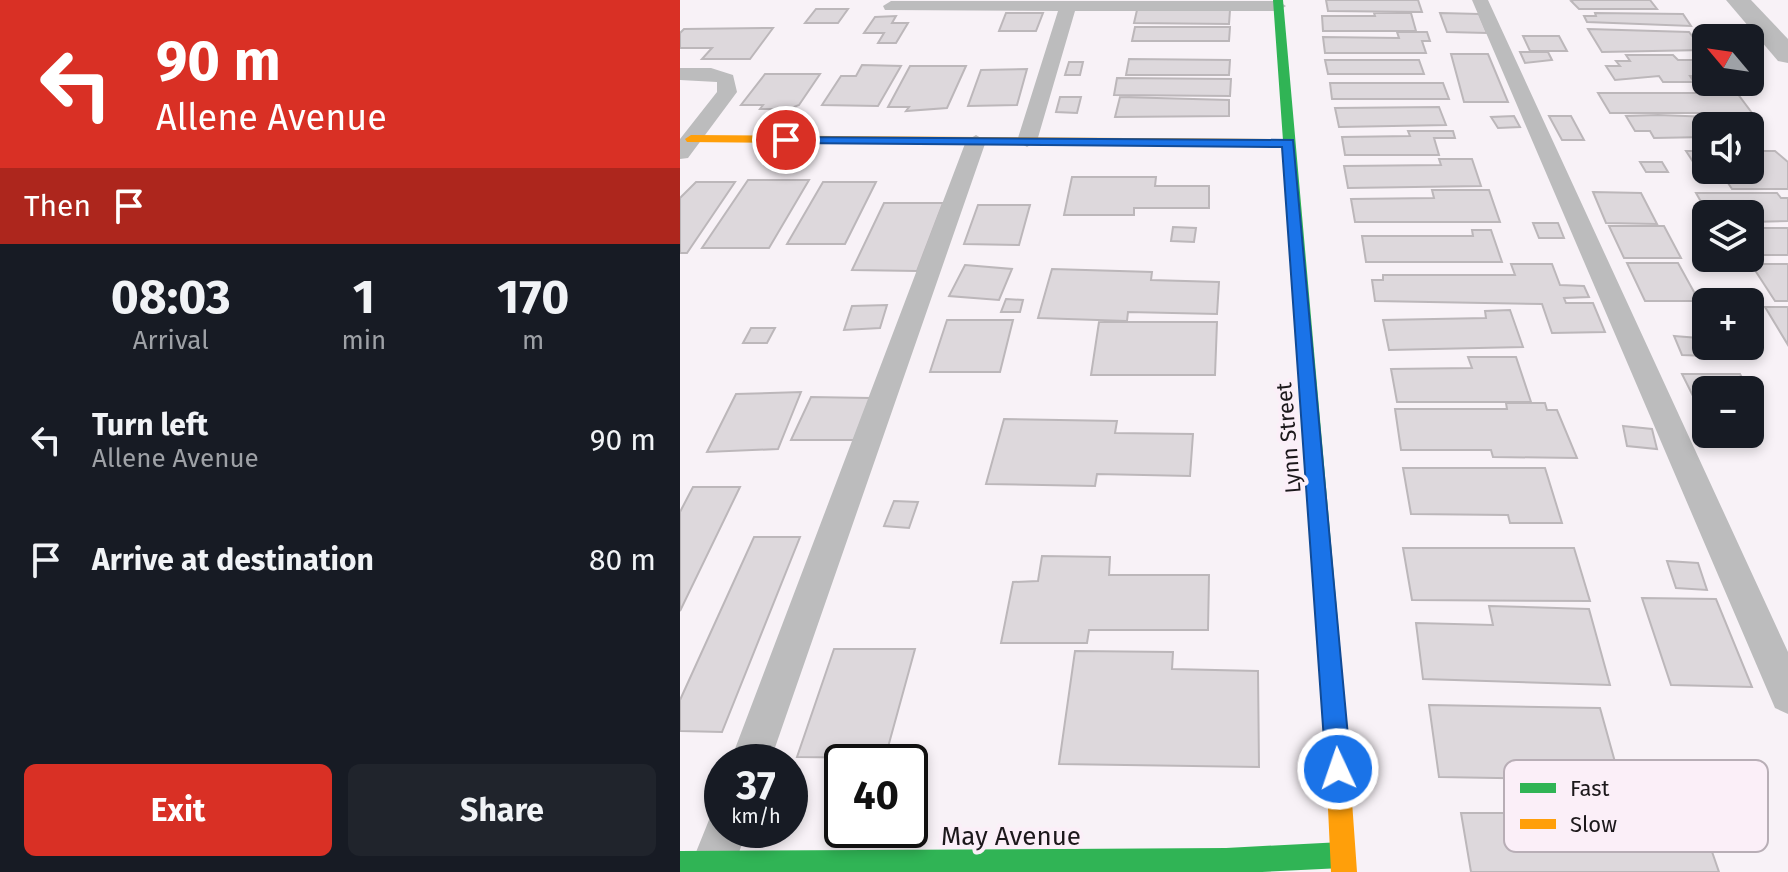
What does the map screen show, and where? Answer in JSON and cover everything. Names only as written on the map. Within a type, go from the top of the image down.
[{"type":"street","points":[[1738,0],[1788,55]]},
{"type":"street","name":"Lynn Street","points":[[1278,3],[1337,741],[1343,863]]},
{"type":"street","points":[[685,146],[976,141],[1288,143]]},
{"type":"street","name":"May Avenue","points":[[707,857],[1343,863]]},
{"type":"lane","points":[[1480,0],[1788,695]]},
{"type":"lane","points":[[891,6],[1278,3]]},
{"type":"lane","points":[[1027,141],[1068,5]]},
{"type":"lane","points":[[680,74],[711,74],[726,79],[727,92],[685,146]]},
{"type":"lane","points":[[757,744],[976,141]]},
{"type":"building","points":[[1326,0],[1418,0],[1422,12],[1328,11]]},
{"type":"building","points":[[1650,0],[1657,9],[1579,9],[1571,1]]},
{"type":"building","points":[[816,9],[848,9],[838,23],[805,23]]},
{"type":"building","points":[[1137,10],[1230,10],[1229,24],[1134,23]]},
{"type":"building","points":[[1006,13],[1043,13],[1036,31],[999,31]]},
{"type":"building","points":[[1374,13],[1411,13],[1416,31],[1323,31],[1322,16],[1375,16]]},
{"type":"building","points":[[1440,13],[1479,14],[1487,33],[1447,32]]},
{"type":"building","points":[[1595,13],[1683,14],[1691,26],[1587,22],[1584,16],[1596,16]]},
{"type":"building","points":[[896,16],[892,23],[908,23],[896,43],[878,43],[884,33],[864,33],[875,17]]},
{"type":"building","points":[[1135,27],[1230,27],[1229,41],[1132,41]]},
{"type":"building","points":[[773,28],[750,59],[702,59],[712,48],[680,48],[680,33],[684,29]]},
{"type":"building","points":[[1588,29],[1689,32],[1692,36],[1692,50],[1602,52]]},
{"type":"building","points":[[1397,32],[1427,32],[1430,41],[1422,41],[1426,53],[1325,53],[1323,37],[1399,38]]},
{"type":"building","points":[[1523,36],[1559,36],[1567,51],[1530,51]]},
{"type":"building","points":[[1520,52],[1548,52],[1552,60],[1525,63]]},
{"type":"building","points":[[1451,54],[1488,54],[1508,102],[1464,102]]},
{"type":"building","points":[[1626,55],[1673,55],[1678,60],[1692,60],[1692,82],[1663,82],[1659,76],[1615,80],[1606,66],[1620,66],[1616,61],[1630,61]]},
{"type":"building","points":[[1129,59],[1230,60],[1229,75],[1126,75]]},
{"type":"building","points":[[1325,60],[1419,60],[1424,74],[1328,74]]},
{"type":"building","points":[[1069,62],[1083,62],[1080,75],[1065,75]]},
{"type":"building","points":[[862,65],[901,66],[878,106],[822,105],[841,76],[856,76]]},
{"type":"building","points":[[910,66],[966,66],[947,108],[906,111],[909,107],[888,107]]},
{"type":"building","points":[[1027,69],[1017,105],[968,106],[981,70]]},
{"type":"building","points":[[765,74],[820,74],[799,105],[789,109],[760,109],[763,105],[741,105]]},
{"type":"building","points":[[1117,78],[1231,79],[1230,96],[1114,95]]},
{"type":"building","points":[[1330,83],[1443,83],[1449,99],[1332,99]]},
{"type":"building","points":[[1598,93],[1739,96],[1751,112],[1692,113],[1610,113]]},
{"type":"building","points":[[1060,97],[1081,97],[1077,113],[1056,112]]},
{"type":"building","points":[[1120,97],[1229,100],[1229,116],[1115,117]]},
{"type":"building","points":[[1439,107],[1446,125],[1339,127],[1335,108]]},
{"type":"building","points":[[1514,116],[1520,127],[1498,128],[1491,117]]},
{"type":"building","points":[[1549,116],[1571,116],[1584,140],[1562,140]]},
{"type":"building","points":[[1626,116],[1692,116],[1692,137],[1654,138],[1650,131],[1635,131]]},
{"type":"building","points":[[1408,131],[1453,131],[1455,138],[1434,138],[1439,155],[1345,155],[1342,137],[1410,136]]},
{"type":"building","points":[[1764,151],[1775,151],[1788,162],[1788,189],[1732,189],[1729,184],[1764,184]]},
{"type":"building","points":[[1439,159],[1472,159],[1481,186],[1348,188],[1344,166],[1441,165]]},
{"type":"building","points":[[1640,162],[1662,162],[1668,172],[1646,172]]},
{"type":"building","points":[[1072,177],[1156,177],[1155,186],[1209,186],[1209,208],[1134,208],[1134,215],[1064,215]]},
{"type":"building","points":[[748,180],[809,180],[769,248],[702,248]]},
{"type":"building","points":[[696,182],[735,182],[687,253],[680,253],[680,198]]},
{"type":"building","points":[[823,182],[876,182],[845,244],[787,244]]},
{"type":"building","points":[[1432,190],[1489,190],[1500,222],[1355,222],[1351,199],[1434,198]]},
{"type":"building","points":[[1593,192],[1641,193],[1657,224],[1606,223]]},
{"type":"building","points":[[1696,193],[1777,193],[1781,198],[1788,198],[1788,221],[1764,222],[1764,200],[1700,200]]},
{"type":"building","points":[[884,203],[943,203],[917,271],[852,270]]},
{"type":"building","points":[[978,205],[1030,205],[1019,245],[964,244]]},
{"type":"building","points":[[1533,223],[1558,223],[1564,238],[1539,238]]},
{"type":"building","points":[[1609,226],[1664,226],[1681,258],[1624,258]]},
{"type":"building","points":[[1173,227],[1196,228],[1194,242],[1171,241]]},
{"type":"building","points":[[1764,228],[1788,228],[1788,255],[1764,255]]},
{"type":"building","points":[[1472,230],[1491,230],[1502,262],[1366,262],[1362,236],[1473,236]]},
{"type":"building","points":[[1627,263],[1678,263],[1692,288],[1692,301],[1645,301]]},
{"type":"building","points":[[1511,264],[1552,264],[1560,285],[1584,286],[1589,297],[1564,298],[1566,303],[1593,303],[1605,332],[1552,333],[1542,304],[1375,301],[1372,280],[1383,280],[1383,275],[1515,275]]},
{"type":"building","points":[[1764,264],[1788,264],[1788,301],[1775,301],[1756,272],[1764,272]]},
{"type":"building","points":[[965,265],[1012,269],[999,300],[949,296]]},
{"type":"building","points":[[1052,269],[1152,272],[1151,280],[1219,282],[1217,314],[1128,312],[1127,321],[1038,318]]},
{"type":"building","points":[[1006,299],[1023,300],[1020,312],[1001,312]]},
{"type":"building","points":[[887,305],[880,328],[844,330],[852,306]]},
{"type":"building","points":[[1765,307],[1788,307],[1788,345]]},
{"type":"building","points":[[1510,310],[1523,347],[1389,350],[1383,320],[1486,318],[1485,311]]},
{"type":"building","points":[[947,320],[1013,320],[1000,372],[930,372]]},
{"type":"building","points":[[1099,322],[1217,322],[1215,375],[1091,375]]},
{"type":"building","points":[[751,328],[775,328],[767,343],[743,343]]},
{"type":"building","points":[[1674,336],[1692,337],[1692,355],[1682,355]]},
{"type":"building","points":[[1468,357],[1516,357],[1531,402],[1397,402],[1391,369],[1472,368]]},
{"type":"building","points":[[1682,374],[1741,376],[1692,376],[1692,394]]},
{"type":"building","points":[[801,392],[778,449],[707,452],[736,394]]},
{"type":"building","points":[[811,397],[870,398],[854,440],[791,440]]},
{"type":"building","points":[[1506,403],[1545,403],[1547,410],[1557,410],[1577,458],[1493,457],[1491,450],[1401,450],[1395,409],[1507,409]]},
{"type":"building","points":[[1004,419],[1117,421],[1115,433],[1193,434],[1190,476],[1097,474],[1095,486],[986,484]]},
{"type":"building","points":[[1623,426],[1652,429],[1657,449],[1627,446]]},
{"type":"building","points":[[1403,468],[1545,468],[1562,523],[1510,523],[1508,515],[1411,514]]},
{"type":"building","points":[[693,487],[740,487],[680,611],[680,512]]},
{"type":"building","points":[[894,501],[918,502],[909,528],[884,526]]},
{"type":"building","points":[[754,537],[800,537],[722,732],[680,731],[680,700]]},
{"type":"building","points":[[1403,548],[1574,548],[1590,601],[1412,600]]},
{"type":"building","points":[[1042,556],[1110,557],[1109,575],[1209,575],[1208,630],[1089,630],[1087,643],[1001,643],[1013,582],[1038,581]]},
{"type":"building","points":[[1667,561],[1698,563],[1707,590],[1676,588]]},
{"type":"building","points":[[1642,598],[1716,599],[1752,687],[1671,685]]},
{"type":"building","points":[[1489,606],[1589,609],[1610,685],[1423,679],[1416,623],[1493,625]]},
{"type":"building","points":[[834,649],[915,649],[889,744],[824,744],[824,757],[808,757],[808,744],[801,744]]},
{"type":"building","points":[[1075,651],[1173,652],[1172,669],[1258,671],[1259,767],[1059,764]]},
{"type":"building","points":[[1429,705],[1600,708],[1614,760],[1504,760],[1504,778],[1439,777]]},
{"type":"building","points":[[1461,813],[1504,813],[1504,852],[1712,852],[1719,872],[1471,872]]},
{"type":"traffic: fast","points":[[1278,0],[1334,702]]},
{"type":"traffic: fast","points":[[680,864],[1226,861],[1342,855]]},
{"type":"traffic: slow","points":[[691,139],[1288,143]]},
{"type":"traffic: slow","points":[[1334,702],[1344,872]]},
{"type":"route","points":[[786,140],[1288,143],[1338,769]]}]
